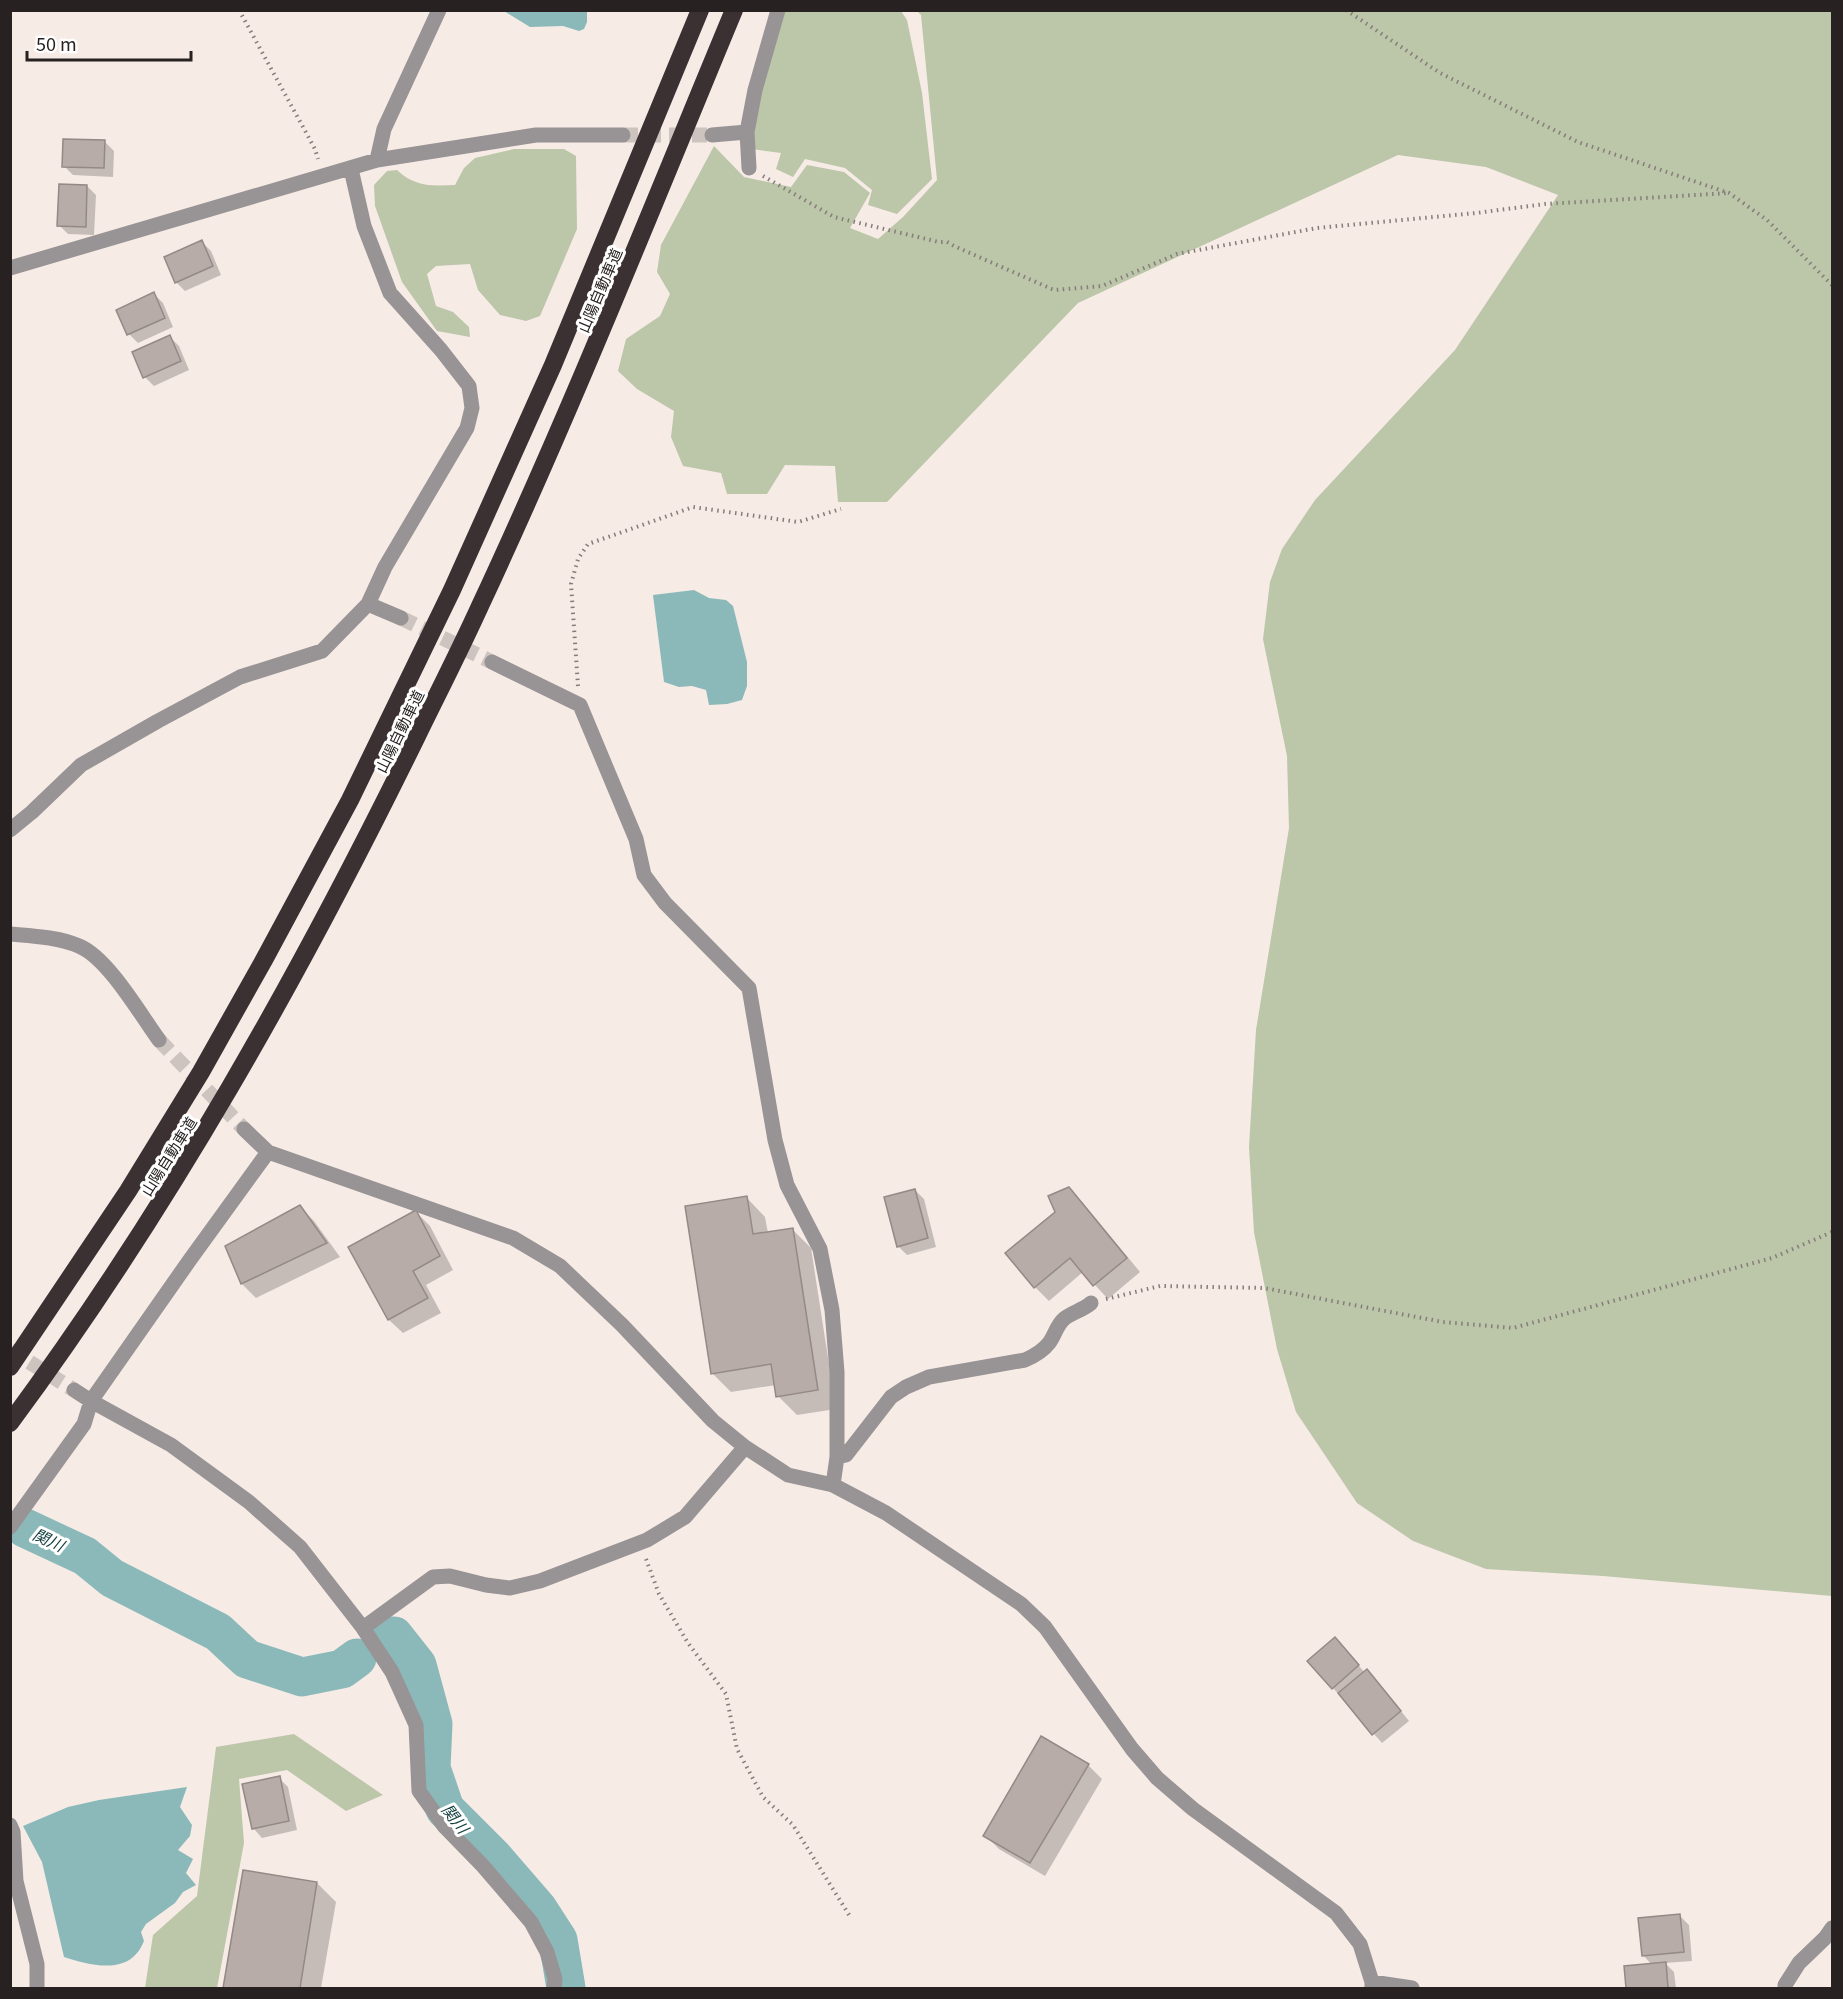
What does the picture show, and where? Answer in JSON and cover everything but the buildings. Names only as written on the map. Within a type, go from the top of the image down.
[{"type":"highway","name":"山陽自動車道","points":[[10,1367],[122,1201],[195,1082],[266,958],[350,800],[452,590],[553,364],[700,10]]},
{"type":"highway","name":"山陽自動車道","points":[[10,1423],[88,1312],[228,1094],[294,976],[380,812],[480,607],[582,378],[734,10]]},
{"type":"highway","points":[[10,1433],[88,1312]]},
{"type":"street","points":[[377,160],[384,129],[439,10]]},
{"type":"street","points":[[748,168],[747,132],[755,90],[778,10]]},
{"type":"street","points":[[712,135],[747,132]]},
{"type":"street","points":[[10,268],[377,160],[536,135],[623,135]]},
{"type":"street","points":[[10,830],[81,765],[240,677],[322,651],[368,604],[385,567],[466,428],[472,408],[469,386],[441,350],[390,293],[364,226],[351,169]]},
{"type":"street","points":[[368,604],[401,618]]},
{"type":"street","points":[[492,662],[580,705],[636,839],[644,875],[665,903],[749,988],[775,1140],[788,1185],[820,1249],[832,1310],[837,1372],[837,1457],[833,1485]]},
{"type":"street","points":[[10,934],[44,938],[80,946],[106,967],[159,1040]]},
{"type":"street","points":[[244,1129],[268,1152],[513,1238],[560,1266],[622,1324],[713,1421],[745,1448],[788,1475],[833,1485],[886,1512],[1021,1604],[1045,1627],[1132,1749],[1157,1778],[1193,1809],[1336,1913],[1360,1944],[1372,1985],[1412,1989]]},
{"type":"street","points":[[10,1527],[84,1424],[91,1401],[189,1260],[268,1152]]},
{"type":"street","points":[[837,1457],[846,1455],[891,1397],[906,1387],[929,1377],[1025,1360],[1038,1353],[1049,1342],[1065,1318],[1082,1311],[1091,1303]]},
{"type":"street","points":[[74,1390],[171,1444],[249,1502],[300,1547],[363,1628],[392,1672],[416,1725],[419,1791],[444,1826],[483,1866],[531,1922],[548,1952],[555,1979],[554,1989]]},
{"type":"street","points":[[363,1628],[433,1577],[450,1576],[510,1588],[540,1581],[647,1540],[685,1517],[745,1448]]},
{"type":"street","points":[[10,1826],[13,1832],[16,1881],[37,1964],[37,1989]]},
{"type":"street","points":[[1785,1989],[1798,1963],[1826,1938],[1833,1928]]},
{"type":"path","points":[[239,10],[315,149],[323,177]]},
{"type":"path","points":[[1346,10],[1440,73],[1578,142],[1729,193],[1767,220],[1833,285]]},
{"type":"path","points":[[748,168],[834,217],[947,242],[1054,290],[1102,286],[1177,254],[1317,228],[1545,204],[1729,193]]},
{"type":"path","points":[[580,705],[571,584],[578,559],[588,544],[693,507],[798,522],[841,508]]},
{"type":"path","points":[[1091,1303],[1160,1286],[1264,1288],[1443,1322],[1513,1328],[1772,1258],[1833,1232]]},
{"type":"path","points":[[647,1540],[645,1555],[659,1594],[688,1643],[726,1694],[737,1749],[763,1797],[793,1826],[851,1918]]},
{"type":"green space","points":[[784,11],[901,11],[907,20],[922,93],[932,179],[897,214],[868,205],[872,190],[845,168],[805,159],[793,177],[776,169],[781,153],[752,149],[756,106]]},
{"type":"green space","points":[[917,11],[1832,11],[1832,1596],[1603,1576],[1486,1569],[1413,1541],[1357,1503],[1296,1412],[1277,1349],[1254,1232],[1249,1147],[1256,1030],[1289,828],[1287,756],[1263,639],[1270,582],[1282,549],[1315,500],[1455,350],[1558,195],[1486,167],[1398,155],[1078,303],[887,502],[838,502],[835,466],[785,465],[767,494],[727,494],[721,473],[683,466],[671,437],[674,411],[637,389],[618,371],[626,339],[660,316],[670,294],[657,272],[661,245],[714,146],[744,177],[791,187],[807,165],[844,172],[870,193],[850,228],[878,239],[903,217],[937,180],[921,15]]},
{"type":"green space","points":[[514,149],[564,149],[576,156],[577,229],[540,316],[526,321],[500,315],[478,290],[470,264],[436,266],[427,274],[436,306],[453,312],[469,327],[470,337],[437,331],[402,282],[375,206],[374,185],[387,171],[397,170],[410,180],[424,184],[455,185],[464,168],[475,158]]},
{"type":"green space","points":[[294,1734],[383,1795],[346,1811],[287,1770],[239,1779],[244,1843],[217,1988],[145,1988],[153,1935],[197,1896],[216,1747]]},
{"type":"water","points":[[504,11],[587,11],[587,22],[584,29],[579,31],[563,26],[530,27]]},
{"type":"water","points":[[694,590],[709,598],[726,600],[733,606],[747,662],[747,686],[742,700],[709,705],[706,690],[692,686],[679,687],[664,682],[653,595]]},
{"type":"water","points":[[187,1787],[180,1807],[192,1825],[190,1836],[178,1850],[193,1859],[186,1873],[196,1885],[183,1892],[175,1903],[146,1924],[141,1932],[144,1941],[138,1952],[130,1959],[122,1963],[102,1966],[64,1957],[42,1862],[23,1826],[68,1807]]},
{"type":"waterway","name":"関川","points":[[25,1528],[85,1556],[112,1578],[218,1632],[247,1659],[302,1677],[342,1669],[357,1658]]},
{"type":"waterway","name":"関川","points":[[385,1637],[394,1636],[417,1665],[433,1724],[431,1768],[445,1809],[493,1857],[538,1909],[558,1940],[566,1988]]},
{"type":"tunnel","points":[[623,135],[712,135]]},
{"type":"tunnel","points":[[401,618],[492,662]]},
{"type":"tunnel","points":[[159,1040],[244,1129]]},
{"type":"tunnel","points":[[10,1350],[74,1390]]}]
